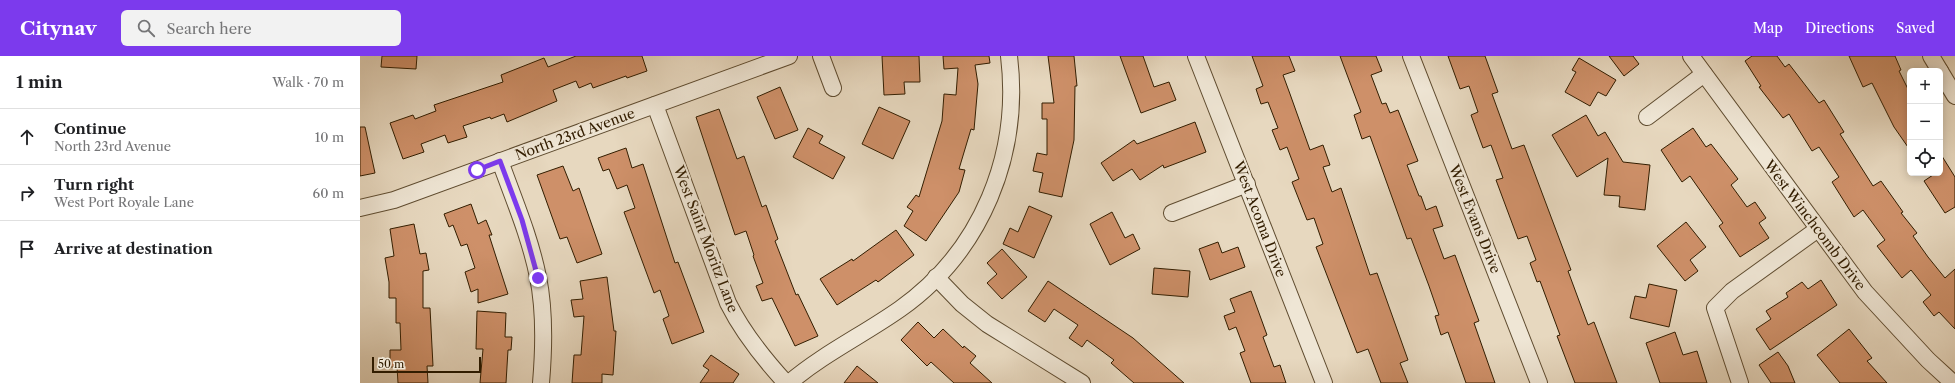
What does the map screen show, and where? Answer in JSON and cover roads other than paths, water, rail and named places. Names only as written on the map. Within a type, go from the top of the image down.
[{"type":"street","name":"North 23rd Avenue","points":[[360,208],[394,200],[789,56]]},
{"type":"street","points":[[821,56],[833,88]]},
{"type":"street","points":[[789,383],[813,364],[900,309],[936,277],[972,232],[987,205],[998,176],[1008,141],[1012,110],[1012,81],[1009,56]]},
{"type":"street","name":"West Acoma Drive","points":[[1196,56],[1324,383]]},
{"type":"street","name":"West Evans Drive","points":[[1411,56],[1539,383]]},
{"type":"street","name":"West Winchcomb Drive","points":[[1691,56],[1865,292],[1928,360],[1953,383]]},
{"type":"street","points":[[1931,56],[1938,68]]},
{"type":"street","points":[[1647,117],[1704,74]]},
{"type":"street","points":[[1943,76],[1955,96]]},
{"type":"street","name":"West Saint Moritz Lane","points":[[655,105],[728,303],[738,323],[757,350],[786,383]]},
{"type":"street","points":[[500,161],[522,220],[538,278],[543,332],[541,383]]},
{"type":"street","points":[[1172,212],[1247,184]]},
{"type":"street","points":[[1740,383],[1716,308],[1732,291],[1818,229]]},
{"type":"street","points":[[936,277],[962,304],[988,324],[1082,383]]}]
